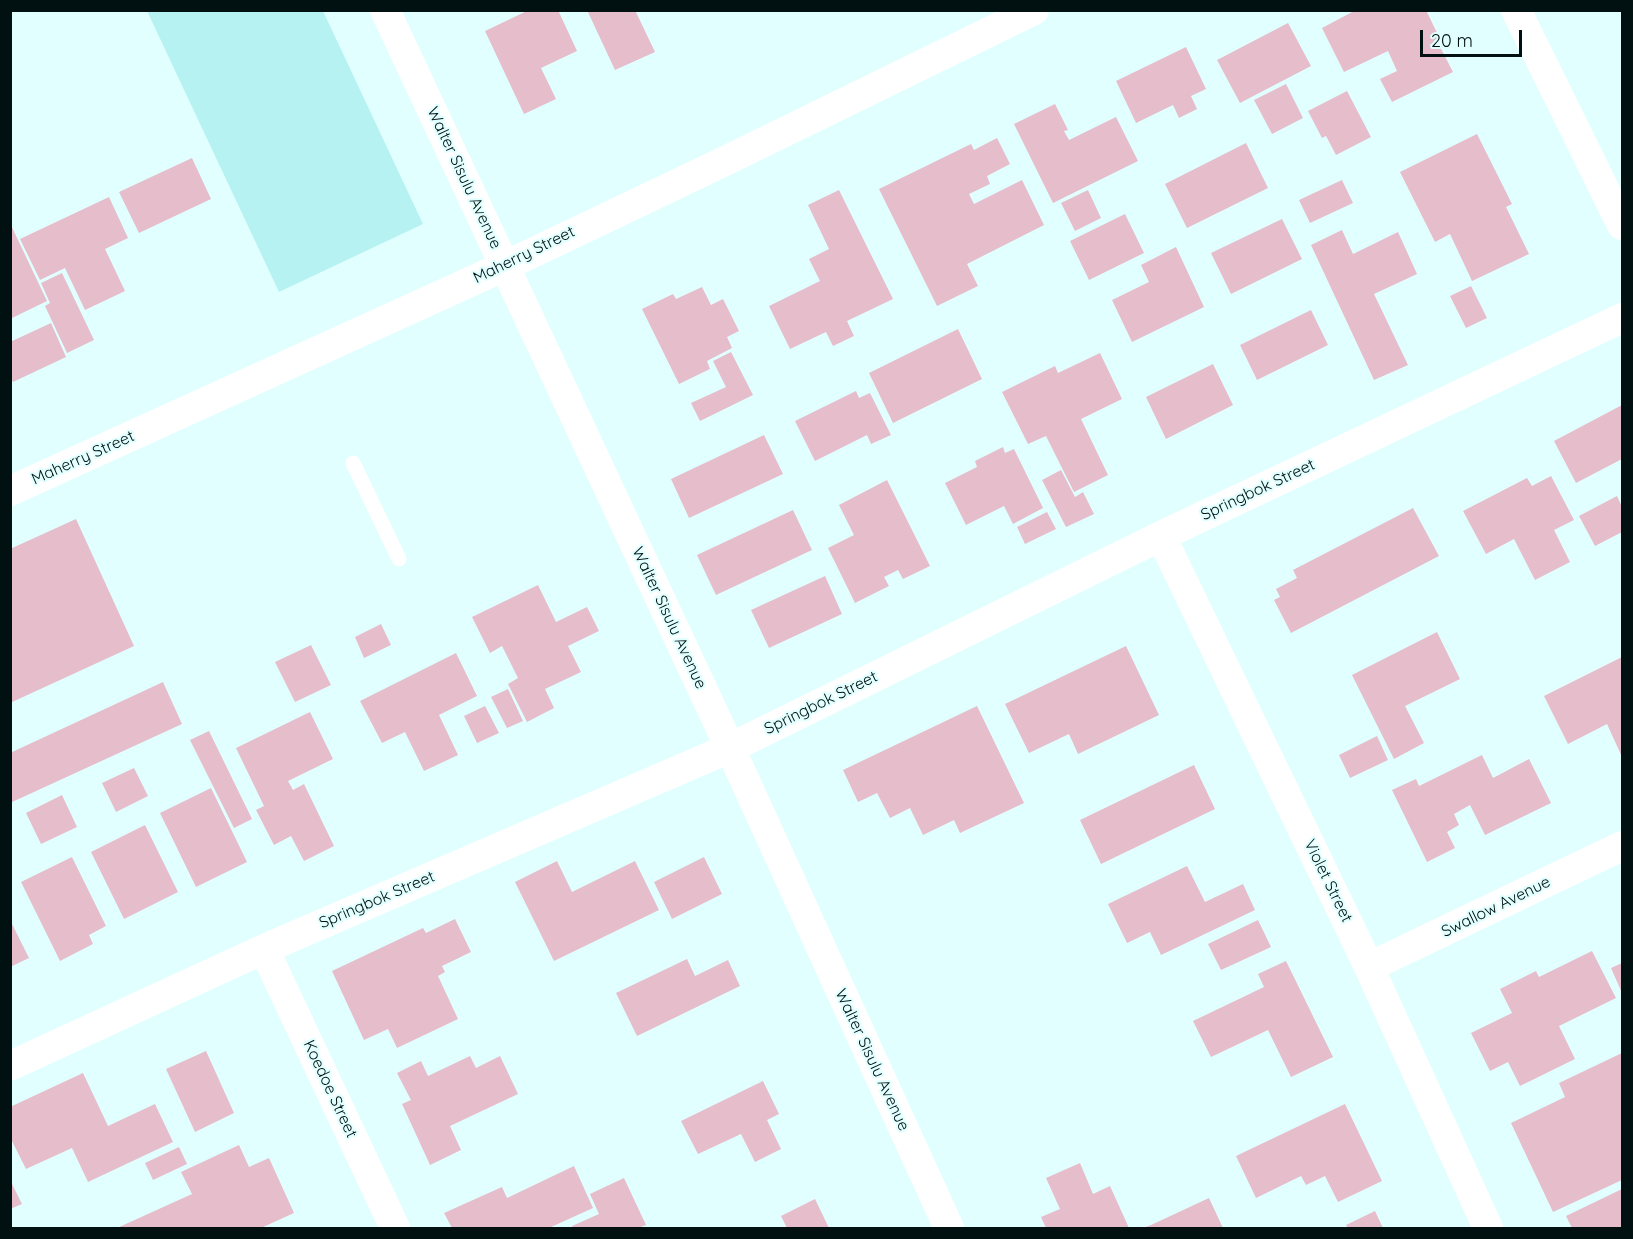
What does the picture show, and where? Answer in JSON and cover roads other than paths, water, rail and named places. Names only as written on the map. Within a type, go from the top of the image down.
[{"type":"street","name":"Walter Sisulu Avenue","points":[[385,10],[730,747],[949,1228]]},
{"type":"street","name":"Maherry Street","points":[[10,491],[505,266],[1034,10]]},
{"type":"street","points":[[1516,10],[1623,225]]},
{"type":"street","name":"Springbok Street","points":[[10,1066],[264,949],[730,747],[1161,536],[1623,318]]},
{"type":"street","name":"Violet Street","points":[[1161,536],[1370,967],[1488,1228]]},
{"type":"street","name":"Swallow Avenue","points":[[1370,967],[1623,846]]},
{"type":"street","name":"Koedoe Street","points":[[264,949],[395,1228]]},
{"type":"lane","points":[[353,463],[399,559]]}]
